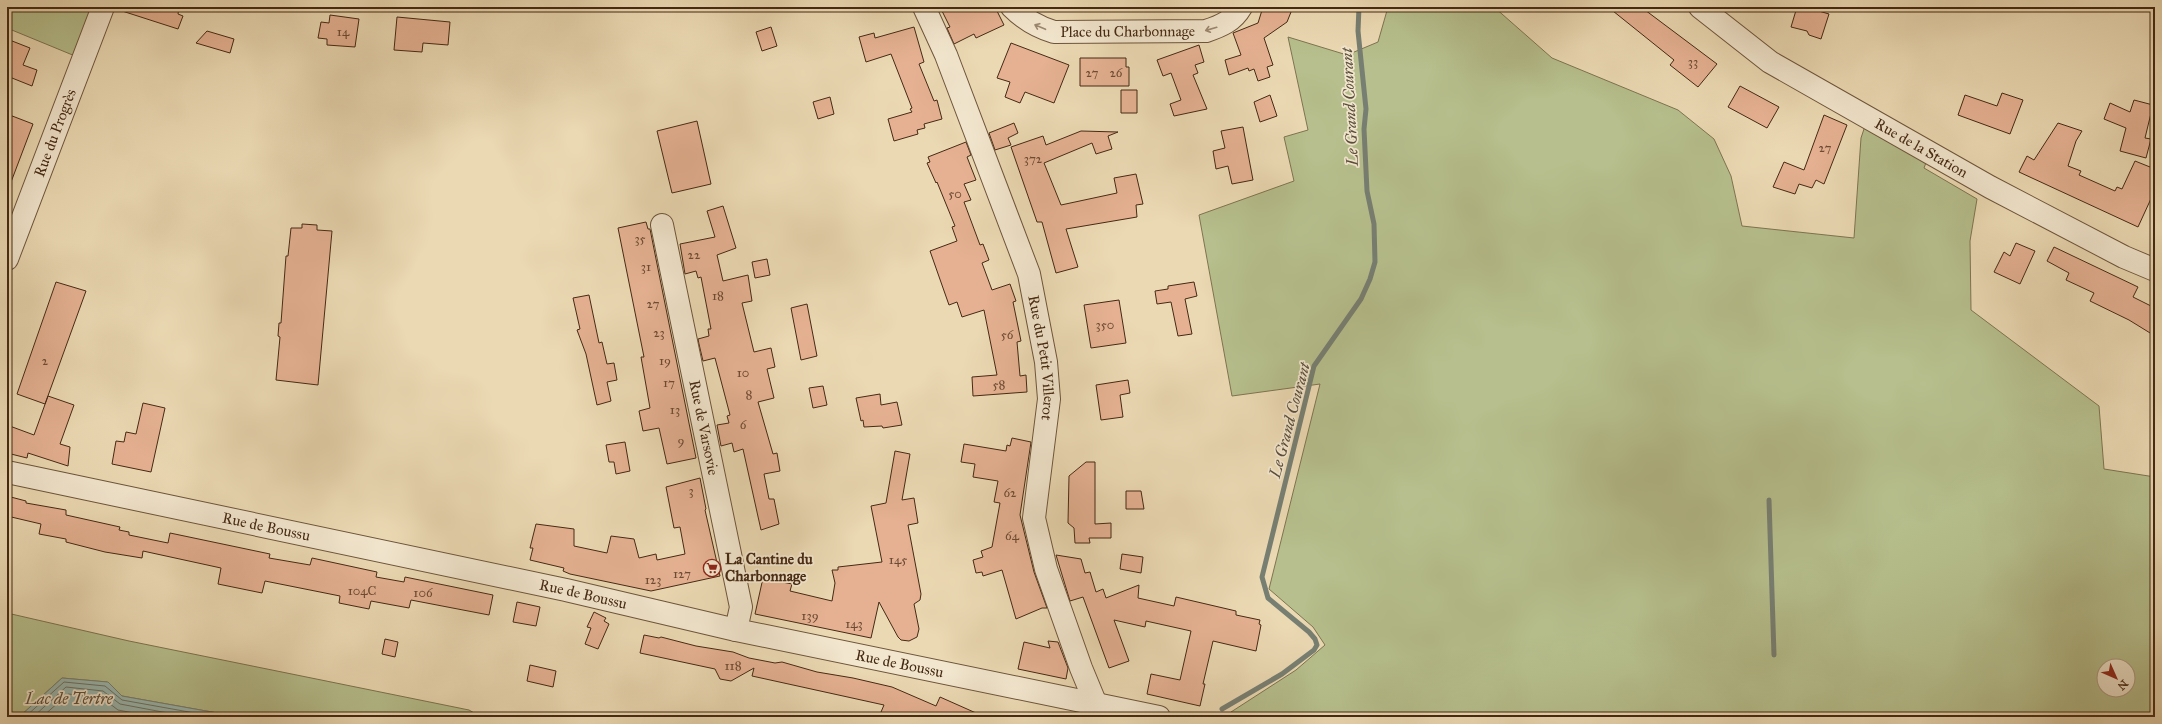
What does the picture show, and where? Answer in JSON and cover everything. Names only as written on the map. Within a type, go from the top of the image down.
[{"type":"street","name":"Rue du Progrès","points":[[7,259],[103,7]]},
{"type":"street","name":"Rue du Petit Villerot","points":[[924,7],[946,55],[1029,274],[1046,362],[1049,399],[1034,518],[1046,569],[1081,668],[1099,711]]},
{"type":"street","name":"Place du Charbonnage","points":[[1012,7],[1021,16],[1038,27],[1054,32],[1206,31],[1220,26],[1235,17],[1241,7]]},
{"type":"street","name":"Rue de la Station","points":[[1700,7],[1770,62],[1990,187],[2124,257],[2155,270]]},
{"type":"street","name":"Rue de Varsovie","points":[[662,225],[741,607],[736,630]]},
{"type":"street","name":"Rue de Boussu","points":[[7,472],[566,590],[736,630],[1099,711],[1159,717]]},
{"type":"green space","points":[[7,7],[94,7],[75,56],[7,28]]},
{"type":"green space","points":[[1388,7],[1494,7],[1552,58],[1678,110],[1714,139],[1731,176],[1742,226],[1854,238],[1861,138],[1865,126],[1927,160],[1924,168],[1977,199],[1970,241],[1971,310],[2099,406],[2104,469],[2155,477],[2155,717],[1256,717],[1231,712],[1296,670],[1325,645],[1313,627],[1269,589],[1320,384],[1232,396],[1199,215],[1294,181],[1284,137],[1308,130],[1288,37],[1347,55],[1378,42]]},
{"type":"green space","points":[[7,613],[129,641],[469,710],[481,717],[240,717],[122,696],[107,682],[62,678],[19,717],[7,717]]},
{"type":"water","name":"Lac de Tertre","points":[[62,678],[108,682],[122,696],[240,717],[19,717]]},
{"type":"building","points":[[119,7],[179,7],[178,14],[183,16],[178,29],[119,10]]},
{"type":"building","points":[[940,7],[995,7],[1004,25],[976,38],[974,34],[954,44],[947,28],[950,27]]},
{"type":"building","points":[[1263,7],[1293,7],[1287,22],[1264,38],[1273,65],[1267,67],[1270,77],[1258,81],[1254,69],[1249,71],[1248,68],[1229,75],[1225,60],[1241,55],[1233,33],[1258,23]]},
{"type":"building","points":[[1608,7],[1641,7],[1717,64],[1698,87],[1670,65],[1674,60]]},
{"type":"building","points":[[1797,7],[1805,7],[1829,14],[1821,39],[1809,35],[1807,31],[1791,27]]},
{"type":"building","points":[[330,15],[359,19],[355,47],[327,45],[327,39],[318,38],[321,22],[329,23]]},
{"type":"building","points":[[397,17],[450,22],[448,45],[423,43],[422,52],[394,50]]},
{"type":"building","points":[[771,27],[777,46],[762,51],[756,32]]},
{"type":"building","points":[[914,27],[924,62],[919,64],[934,101],[937,100],[942,119],[924,124],[925,128],[917,130],[918,134],[894,141],[888,119],[912,112],[910,109],[912,108],[891,54],[866,62],[859,37],[874,33],[875,38]]},
{"type":"building","points":[[207,31],[234,39],[230,53],[196,43]]},
{"type":"building","points":[[7,39],[30,48],[23,65],[37,70],[32,86],[7,76]]},
{"type":"building","points":[[1011,43],[1069,65],[1054,103],[1025,92],[1020,103],[1005,97],[1010,82],[997,78]]},
{"type":"building","points":[[1199,45],[1204,62],[1195,65],[1198,73],[1193,75],[1207,109],[1174,116],[1170,104],[1181,100],[1171,73],[1163,76],[1157,60]]},
{"type":"building","points":[[1080,58],[1126,58],[1126,67],[1129,67],[1129,86],[1080,86]]},
{"type":"building","points":[[1740,86],[1779,107],[1767,128],[1728,107]]},
{"type":"building","points":[[1121,90],[1137,90],[1137,113],[1121,113]]},
{"type":"building","points":[[2002,93],[2023,100],[2010,134],[1958,115],[1965,95],[1997,106]]},
{"type":"building","points":[[1270,95],[1277,116],[1260,122],[1254,102]]},
{"type":"building","points":[[830,97],[834,114],[818,119],[813,102]]},
{"type":"building","points":[[2134,100],[2153,105],[2145,138],[2151,139],[2146,158],[2120,151],[2126,128],[2104,119],[2110,103],[2130,112]]},
{"type":"building","points":[[7,114],[33,124],[8,190],[7,190]]},
{"type":"building","points":[[1824,115],[1847,125],[1824,184],[1816,180],[1812,188],[1799,184],[1795,194],[1773,187],[1784,162],[1804,170]]},
{"type":"building","points":[[697,121],[711,184],[672,193],[657,131]]},
{"type":"building","points":[[1014,123],[1018,133],[1008,138],[1011,145],[995,150],[989,133]]},
{"type":"building","points":[[2058,123],[2082,131],[2076,141],[2068,166],[2081,171],[2079,175],[2115,191],[2117,187],[2122,189],[2135,161],[2155,169],[2155,190],[2138,227],[2019,172],[2027,156],[2034,160]]},
{"type":"building","points":[[1243,127],[1253,180],[1232,184],[1228,166],[1216,169],[1213,151],[1225,148],[1221,131]]},
{"type":"building","points":[[1081,131],[1118,132],[1108,136],[1112,149],[1096,154],[1092,143],[1044,163],[1061,205],[1117,193],[1114,178],[1136,174],[1143,204],[1136,205],[1137,217],[1066,229],[1078,267],[1056,273],[1042,222],[1037,222],[1011,147],[1043,136],[1046,145]]},
{"type":"building","points":[[966,142],[971,155],[967,157],[976,180],[964,184],[971,200],[964,202],[980,245],[983,244],[989,260],[982,263],[992,290],[1010,284],[1016,301],[1013,302],[1021,341],[1017,342],[1020,376],[1026,375],[1027,392],[973,396],[972,377],[997,375],[984,310],[962,317],[957,302],[949,305],[930,251],[957,241],[952,227],[955,226],[937,182],[936,183],[927,163],[930,162],[928,157]]},
{"type":"building","points":[[723,206],[736,248],[717,255],[723,281],[748,275],[752,301],[742,303],[754,352],[771,348],[775,367],[767,369],[774,398],[758,402],[773,454],[777,453],[780,471],[764,474],[769,499],[774,499],[779,524],[761,530],[743,449],[734,452],[732,443],[721,446],[717,425],[729,423],[727,416],[730,415],[715,358],[703,361],[699,344],[698,339],[709,336],[708,329],[711,329],[701,277],[698,278],[696,271],[685,274],[680,244],[715,237],[707,211]]},
{"type":"building","points":[[646,222],[648,229],[650,229],[696,458],[667,464],[659,428],[643,431],[639,411],[650,408],[641,357],[644,357],[618,228]]},
{"type":"building","points":[[302,224],[317,225],[317,230],[332,231],[318,385],[276,380],[280,337],[278,336],[279,323],[281,323],[286,256],[288,256],[291,228],[302,228]]},
{"type":"building","points":[[2016,243],[2035,251],[2020,284],[1994,272],[2004,252],[2010,256]]},
{"type":"building","points":[[2054,247],[2138,287],[2133,297],[2155,308],[2155,336],[2129,320],[2090,301],[2094,293],[2066,280],[2069,273],[2047,261]]},
{"type":"building","points":[[767,259],[770,275],[755,278],[752,262]]},
{"type":"building","points":[[56,282],[86,291],[45,404],[17,394]]},
{"type":"building","points":[[1194,282],[1197,296],[1185,299],[1192,334],[1178,336],[1171,302],[1157,304],[1155,291],[1168,289],[1168,286]]},
{"type":"building","points":[[589,295],[599,343],[602,342],[607,364],[614,363],[617,380],[607,382],[611,401],[597,405],[586,354],[577,330],[580,329],[573,298]]},
{"type":"building","points":[[1119,300],[1126,343],[1091,348],[1084,305]]},
{"type":"building","points":[[807,304],[817,356],[801,360],[791,308]]},
{"type":"building","points":[[1128,380],[1130,393],[1120,395],[1123,417],[1101,420],[1096,385]]},
{"type":"building","points":[[823,386],[827,405],[813,408],[809,388]]},
{"type":"building","points":[[880,394],[881,405],[897,402],[902,425],[883,428],[882,426],[864,427],[863,420],[861,421],[856,398]]},
{"type":"building","points":[[48,396],[74,405],[60,444],[70,447],[68,466],[28,453],[27,458],[7,453],[7,425],[34,435]]},
{"type":"building","points":[[143,403],[165,408],[151,472],[112,464],[116,441],[124,442],[126,432],[136,434]]},
{"type":"building","points":[[1012,438],[1031,442],[1020,515],[1034,572],[1047,608],[1042,608],[1016,619],[1002,570],[983,576],[982,572],[976,573],[973,560],[983,557],[981,551],[992,547],[1000,503],[994,502],[998,481],[973,477],[975,464],[961,462],[964,444],[1006,451],[1007,445],[1010,446]]},
{"type":"building","points":[[625,442],[630,471],[616,474],[614,462],[609,462],[606,445]]},
{"type":"building","points":[[895,451],[910,454],[902,500],[914,498],[918,523],[908,525],[921,594],[920,600],[914,604],[919,629],[917,637],[909,641],[901,640],[879,602],[871,638],[755,614],[763,578],[792,584],[790,591],[832,601],[835,583],[832,570],[838,570],[838,567],[882,562],[871,506],[886,503]]},
{"type":"building","points":[[1086,462],[1095,462],[1095,524],[1111,523],[1111,538],[1089,538],[1090,543],[1075,543],[1074,528],[1068,523],[1069,476]]},
{"type":"building","points":[[700,478],[705,510],[720,576],[651,591],[570,574],[563,571],[564,568],[530,560],[533,548],[530,548],[536,524],[574,529],[574,546],[607,553],[611,536],[634,539],[639,558],[656,554],[657,560],[685,554],[680,527],[674,528],[666,487]]},
{"type":"building","points":[[1126,491],[1141,491],[1144,509],[1126,509]]},
{"type":"building","points":[[7,496],[26,501],[26,503],[66,510],[66,515],[120,527],[119,530],[129,532],[129,535],[168,543],[170,533],[270,554],[269,558],[310,565],[312,558],[377,572],[376,577],[404,582],[405,577],[493,595],[489,615],[411,600],[409,608],[371,601],[369,609],[339,603],[340,596],[265,581],[262,593],[218,584],[221,568],[143,551],[142,558],[105,552],[66,542],[66,539],[39,534],[41,524],[7,516]]},
{"type":"building","points":[[1122,554],[1143,557],[1141,573],[1120,569]]},
{"type":"building","points":[[1056,555],[1081,559],[1085,573],[1090,572],[1096,592],[1103,589],[1106,598],[1139,585],[1138,598],[1174,606],[1176,597],[1236,611],[1236,615],[1260,620],[1259,624],[1261,625],[1256,651],[1213,641],[1203,684],[1205,684],[1200,706],[1147,694],[1151,674],[1180,680],[1191,631],[1146,621],[1145,627],[1114,620],[1129,661],[1109,668],[1083,597],[1070,601]]},
{"type":"building","points":[[517,602],[540,607],[536,626],[513,622]]},
{"type":"building","points":[[594,612],[606,618],[604,621],[609,624],[598,649],[585,644],[591,628],[587,627]]},
{"type":"building","points":[[644,635],[659,638],[661,637],[696,646],[733,652],[749,658],[775,663],[782,662],[817,672],[892,687],[936,706],[940,697],[985,717],[896,717],[881,712],[884,705],[752,676],[754,668],[731,681],[720,679],[715,669],[640,653]]},
{"type":"building","points":[[385,639],[398,642],[395,657],[382,654]]},
{"type":"building","points":[[1048,641],[1058,642],[1068,668],[1066,679],[1018,669],[1024,642],[1050,648]]},
{"type":"building","points":[[530,665],[556,671],[553,687],[527,681]]},
{"type":"waterway","name":"Le Grand Courant","points":[[1222,709],[1282,674],[1314,650],[1317,645],[1315,639],[1309,632],[1268,598],[1262,577],[1314,366],[1361,299],[1370,279],[1375,262],[1374,224],[1367,191],[1364,129],[1366,109],[1358,31],[1359,7]]},
{"type":"waterway","points":[[1769,500],[1774,655]]},
{"type":"place","name":"La Cantine du Charbonnage","points":[[712,568]]}]
